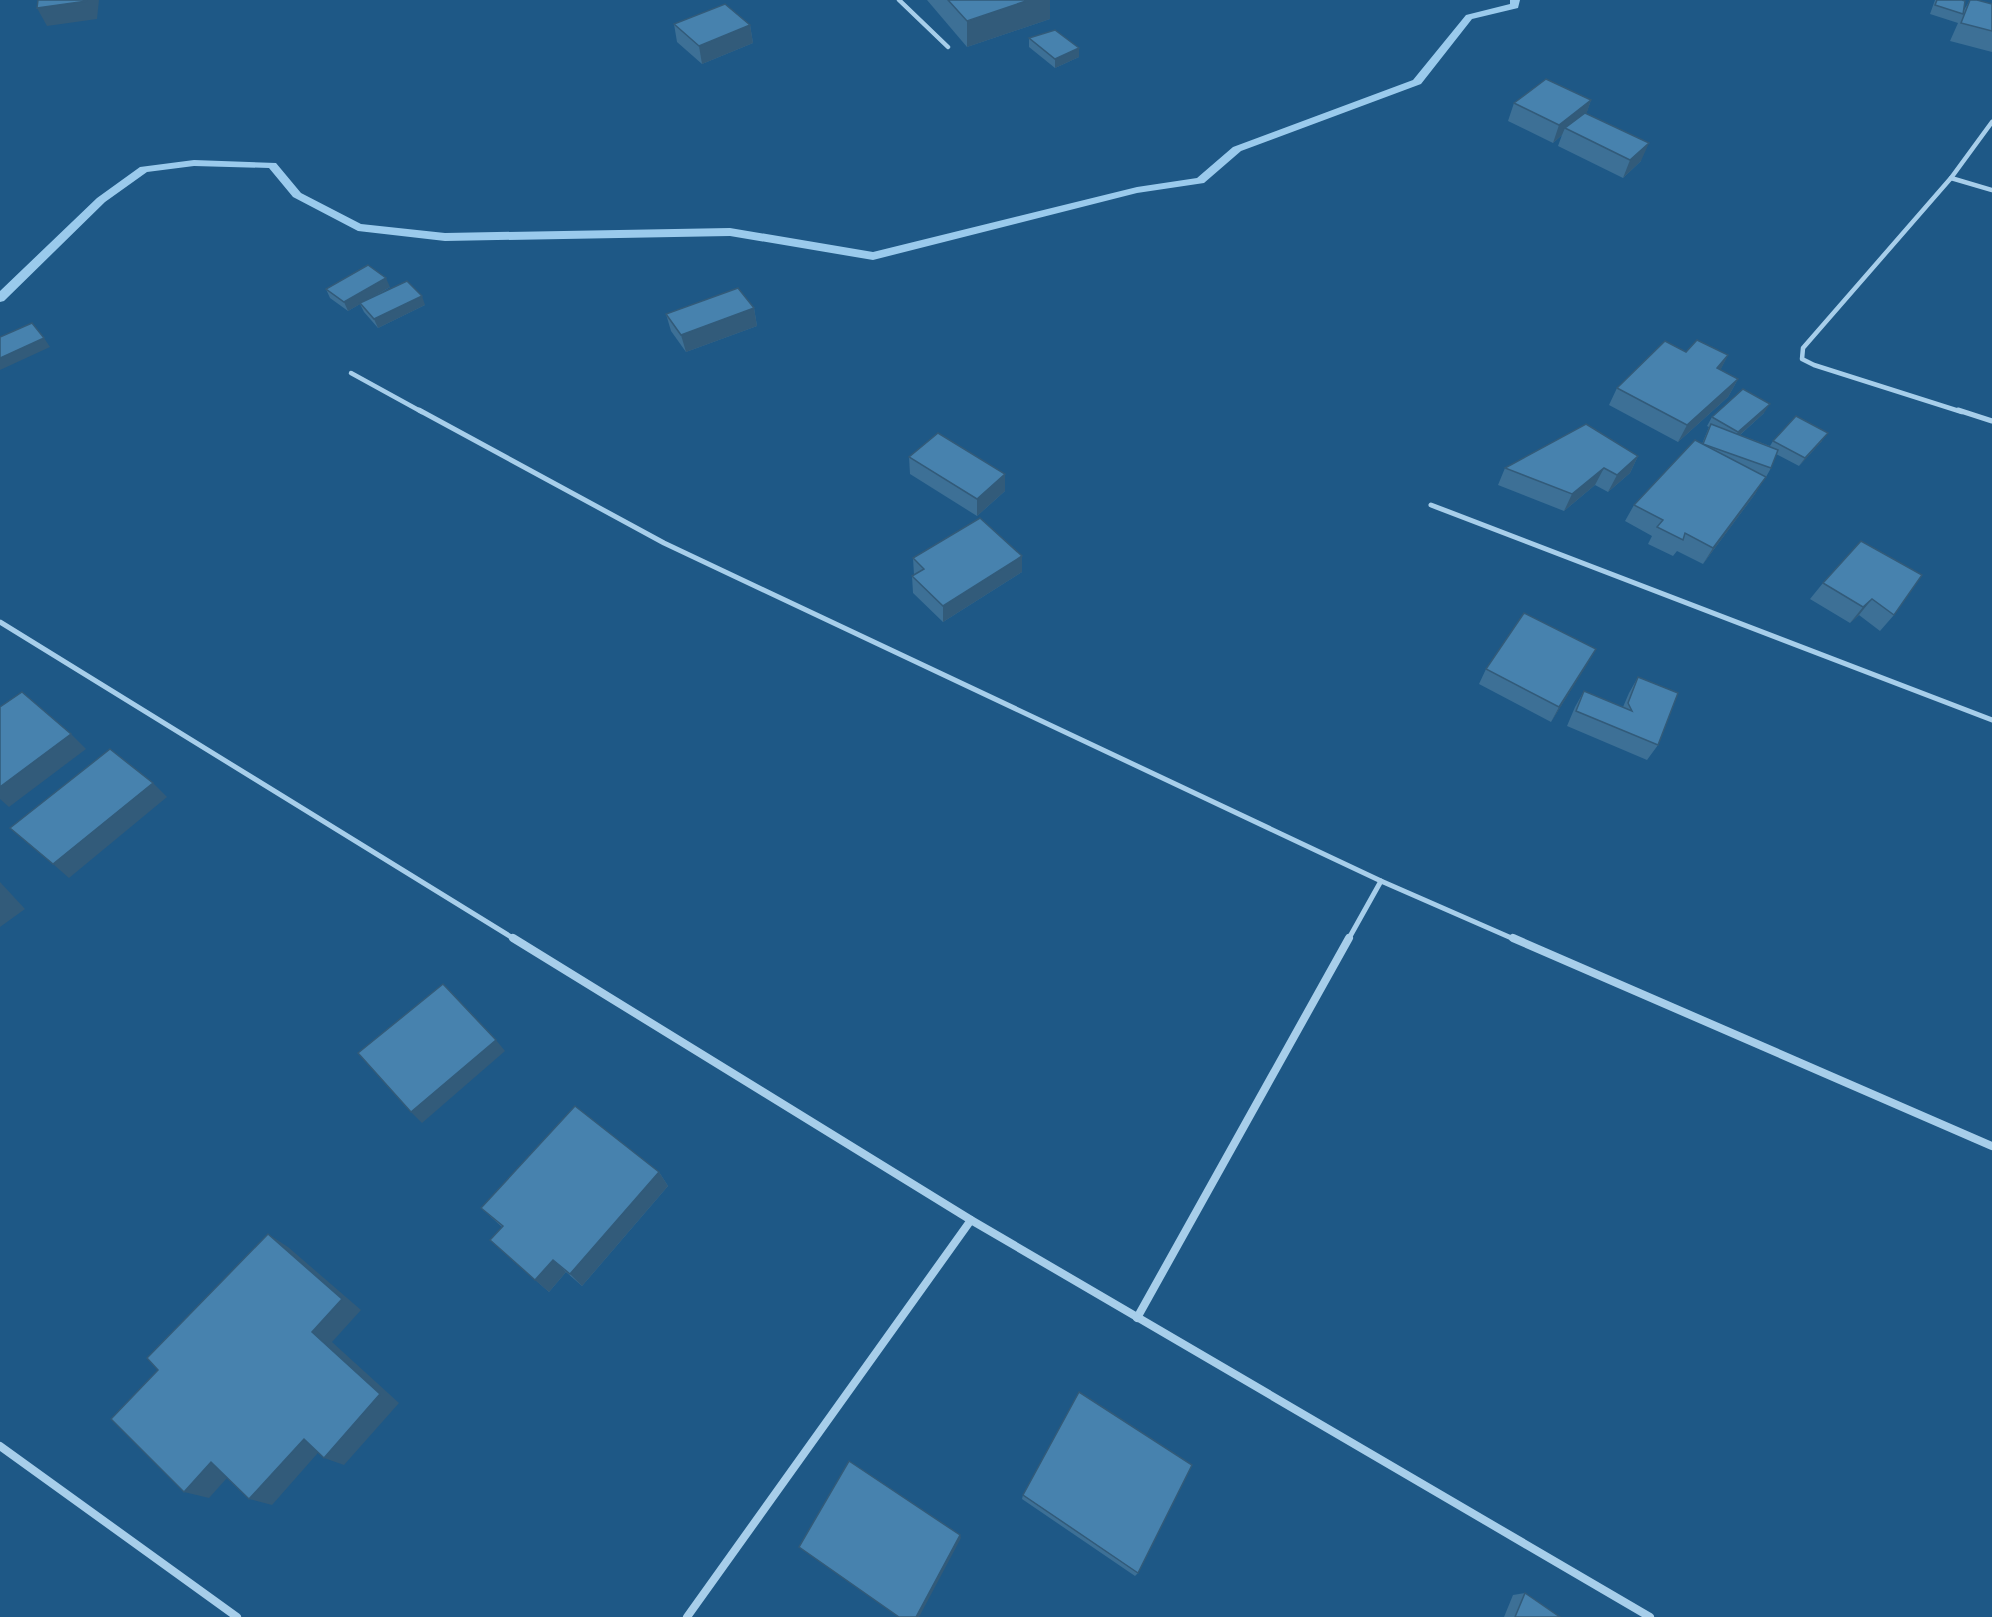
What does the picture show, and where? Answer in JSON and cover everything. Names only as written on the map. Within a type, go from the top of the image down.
[{"type":"street","points":[[899,0],[948,47]]},
{"type":"street","points":[[1992,122],[1951,178],[1803,348],[1802,359],[1814,365],[1992,421]]},
{"type":"street","points":[[1951,178],[1992,190]]},
{"type":"street","points":[[351,373],[664,543],[1381,880],[1992,1146]]},
{"type":"street","points":[[1431,505],[1992,720]]},
{"type":"street","points":[[0,622],[972,1220],[1650,1617]]},
{"type":"street","points":[[1137,1318],[1381,880]]},
{"type":"street","points":[[687,1617],[972,1220]]},
{"type":"street","points":[[0,1446],[237,1617]]},
{"type":"building","points":[[38,0],[87,0],[87,1],[37,8]]},
{"type":"building","points":[[948,0],[1029,0],[967,21]]},
{"type":"building","points":[[1937,0],[1965,1],[1963,14],[1935,5]]},
{"type":"building","points":[[1970,0],[1992,4],[1992,31],[1961,23]]},
{"type":"building","points":[[725,4],[750,25],[699,46],[674,24]]},
{"type":"building","points":[[1055,30],[1079,48],[1055,59],[1029,38]]},
{"type":"building","points":[[1546,79],[1591,100],[1559,125],[1514,103]]},
{"type":"building","points":[[1585,113],[1649,143],[1630,160],[1565,128]]},
{"type":"building","points":[[368,265],[386,278],[344,302],[326,289]]},
{"type":"building","points":[[407,281],[422,296],[374,319],[360,303]]},
{"type":"building","points":[[738,288],[754,308],[681,335],[666,314]]},
{"type":"building","points":[[32,323],[44,338],[0,358],[0,337]]},
{"type":"building","points":[[1697,340],[1728,355],[1717,368],[1738,379],[1687,425],[1617,388],[1665,341],[1686,352]]},
{"type":"building","points":[[1743,389],[1770,404],[1738,432],[1712,417]]},
{"type":"building","points":[[1796,416],[1828,433],[1805,458],[1773,441]]},
{"type":"building","points":[[1586,424],[1638,456],[1617,475],[1604,468],[1572,494],[1505,468]]},
{"type":"building","points":[[1711,424],[1778,450],[1771,468],[1703,444]]},
{"type":"building","points":[[938,433],[1005,474],[977,499],[909,457]]},
{"type":"building","points":[[1695,440],[1766,477],[1713,548],[1685,533],[1683,540],[1657,527],[1663,520],[1634,505]]},
{"type":"building","points":[[980,518],[1022,556],[943,606],[912,576],[924,569],[913,558]]},
{"type":"building","points":[[1861,541],[1922,575],[1894,615],[1872,599],[1863,607],[1823,583]]},
{"type":"building","points":[[1524,613],[1596,649],[1559,707],[1486,669]]},
{"type":"building","points":[[1638,677],[1678,693],[1658,745],[1576,711],[1584,691],[1632,711],[1628,703]]},
{"type":"building","points":[[22,692],[71,734],[0,787],[0,707]]},
{"type":"building","points":[[110,749],[153,783],[53,864],[10,828]]},
{"type":"building","points":[[443,984],[496,1040],[411,1112],[358,1053]]},
{"type":"building","points":[[575,1106],[659,1172],[570,1274],[553,1260],[535,1280],[490,1240],[503,1226],[481,1208]]},
{"type":"building","points":[[268,1234],[342,1299],[312,1332],[380,1394],[324,1458],[304,1439],[249,1499],[211,1462],[184,1492],[111,1419],[158,1370],[147,1358]]},
{"type":"building","points":[[1079,1392],[1192,1465],[1138,1573],[1023,1495]]},
{"type":"building","points":[[849,1461],[960,1535],[916,1617],[899,1617],[799,1547]]},
{"type":"building","points":[[1525,1593],[1560,1617],[1515,1617]]},
{"type":"waterway","points":[[0,298],[101,200],[144,169],[194,163],[272,165],[297,195],[358,227],[445,237],[730,232],[873,256],[1137,190],[1200,181],[1237,149],[1417,82],[1469,17],[1515,6],[1515,0]]}]
